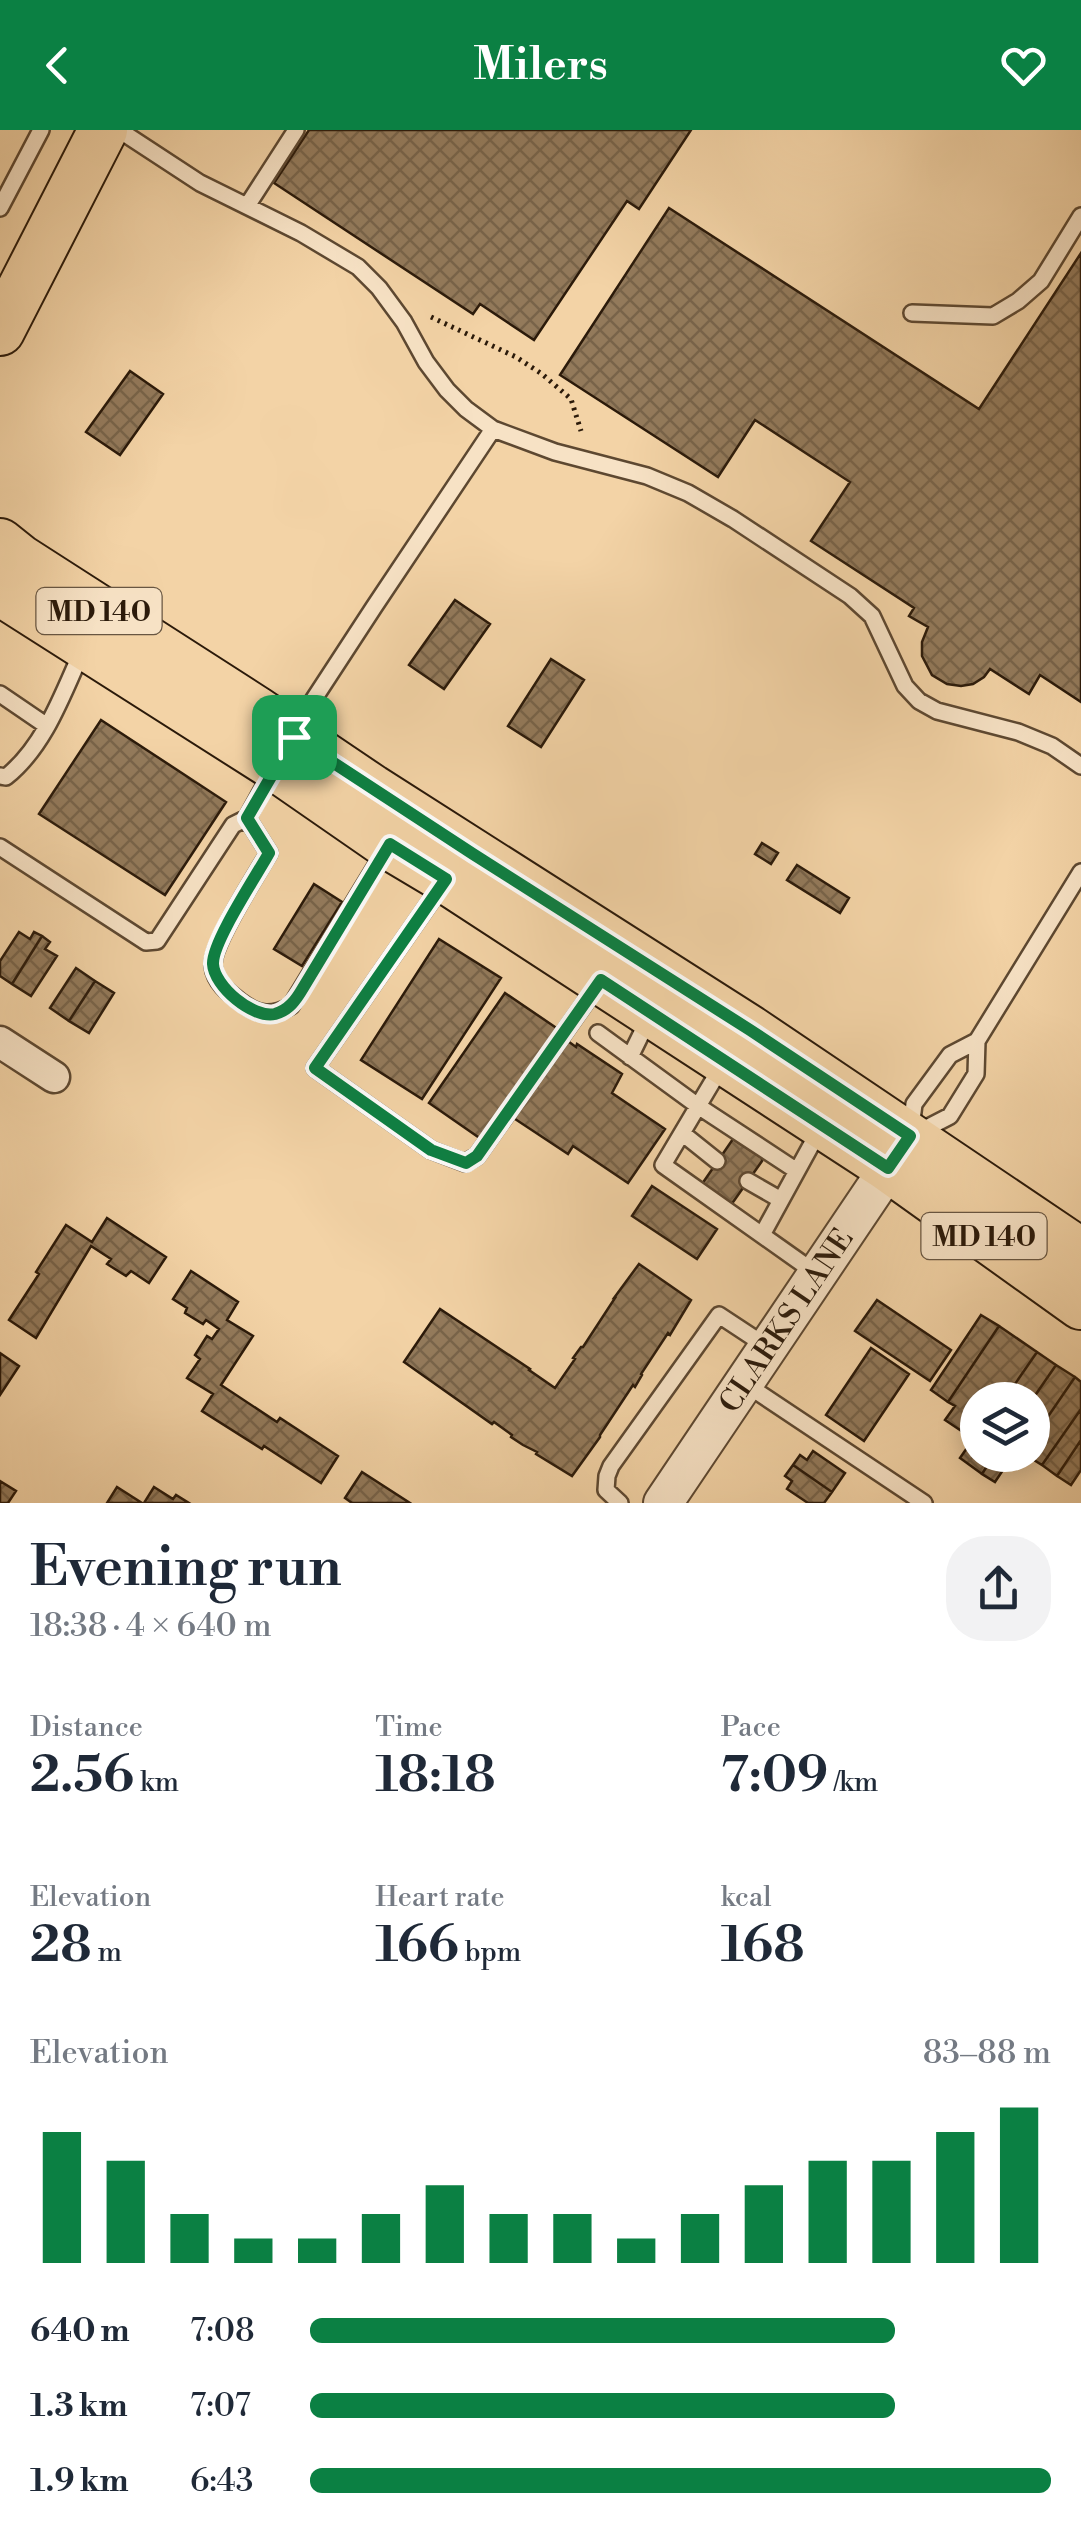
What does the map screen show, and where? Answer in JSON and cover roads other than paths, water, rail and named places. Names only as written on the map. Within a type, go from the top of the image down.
[{"type":"main road","points":[[0,366],[5,311],[103,130]]},
{"type":"main road","points":[[0,523],[96,590],[180,662]]},
{"type":"main road","name":"MD 140","points":[[0,544],[180,662],[390,844],[823,1124],[899,1152],[1081,1253]]},
{"type":"main road","name":"MD 140","points":[[0,591],[85,646],[458,845],[584,922],[899,1152],[1081,1305]]},
{"type":"main road","points":[[446,879],[470,871],[532,910],[584,922]]},
{"type":"street","points":[[0,1042],[54,1077]]},
{"type":"street","name":"CLARKS LANE","points":[[664,1503],[899,1152]]},
{"type":"lane","points":[[0,208],[41,130]]},
{"type":"lane","points":[[119,130],[200,183],[301,233],[358,267],[404,322],[447,390],[493,429],[554,452],[647,476],[688,493],[850,596],[872,616],[905,686],[919,701],[1052,746],[1081,766]]},
{"type":"lane","points":[[247,206],[296,130]]},
{"type":"lane","points":[[912,313],[992,316],[1041,281],[1081,216]]},
{"type":"lane","points":[[0,847],[146,942],[157,941],[233,825],[247,818],[310,705],[493,429]]},
{"type":"lane","points":[[0,776],[6,777],[17,768],[47,726],[85,646]]},
{"type":"lane","points":[[0,694],[47,726]]},
{"type":"lane","points":[[247,818],[269,853],[217,946],[213,966],[222,988],[264,1014],[276,1014],[292,1006],[390,844]]},
{"type":"lane","points":[[899,1152],[950,1116],[976,1074],[977,1040],[1081,872]]},
{"type":"lane","points":[[446,879],[315,1068],[431,1150],[466,1163],[477,1156],[601,980]]},
{"type":"lane","points":[[630,1058],[652,1013]]},
{"type":"lane","points":[[598,1033],[698,1106],[797,1171]]},
{"type":"lane","points":[[899,1152],[914,1104],[950,1054],[977,1040]]},
{"type":"lane","points":[[725,1061],[663,1165],[817,1274]]},
{"type":"lane","points":[[762,1234],[823,1124]]},
{"type":"lane","points":[[682,1133],[717,1161]]},
{"type":"lane","points":[[748,1181],[781,1200]]},
{"type":"lane","points":[[620,1503],[606,1490],[611,1466],[719,1315],[768,1347]]},
{"type":"lane","points":[[744,1382],[922,1503]]}]
